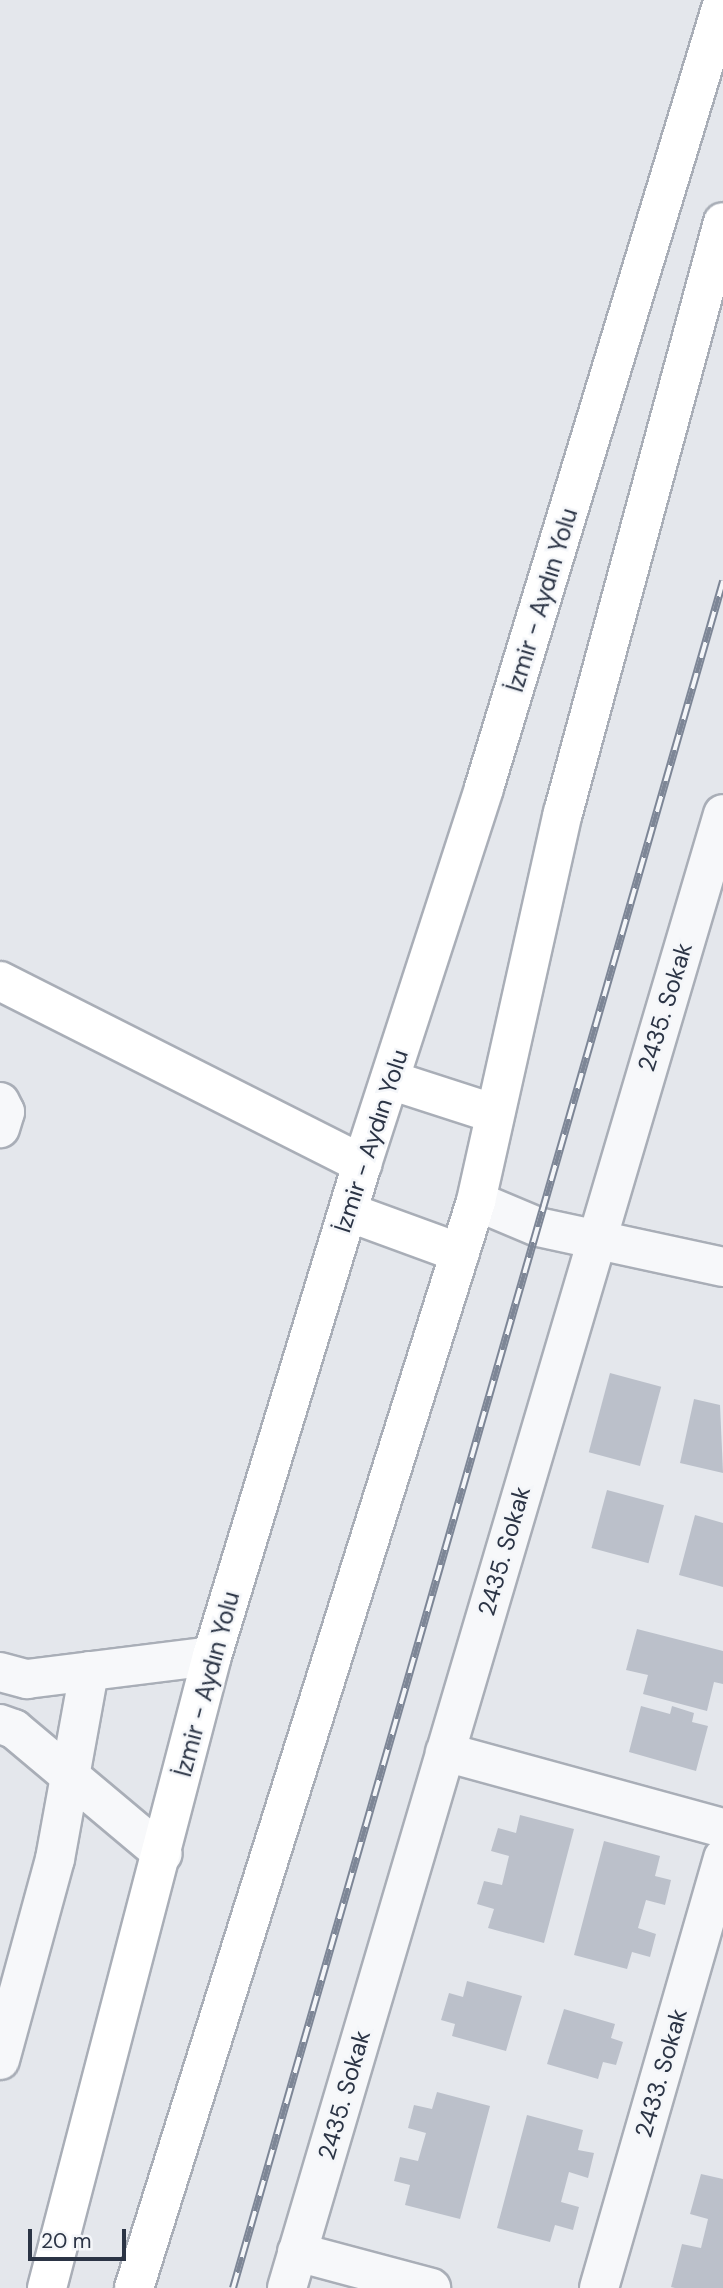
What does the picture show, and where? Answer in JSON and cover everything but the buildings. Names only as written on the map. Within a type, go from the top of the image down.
[{"type":"main road","name":"İzmir - Aydın Yolu","points":[[47,2288],[163,1854],[212,1656],[362,1164],[484,788],[723,2]]},
{"type":"main road","points":[[134,2288],[476,1201],[563,813],[723,222]]},
{"type":"main road","points":[[0,981],[362,1164]]},
{"type":"main road","points":[[390,1080],[495,1114]]},
{"type":"main road","points":[[348,1212],[460,1253]]},
{"type":"street","name":"2435. Sokak","points":[[287,2288],[723,814]]},
{"type":"street","points":[[0,1102],[5,1112],[0,1128]]},
{"type":"street","points":[[476,1201],[538,1227],[723,1267]]},
{"type":"street","points":[[0,1672],[27,1679],[212,1656]]},
{"type":"street","points":[[0,2060],[55,1859],[72,1778],[89,1671]]},
{"type":"street","points":[[0,1724],[15,1729],[163,1854]]},
{"type":"street","points":[[445,1752],[723,1828]]},
{"type":"street","name":"2433. Sokak","points":[[598,2288],[711,1946],[723,1858]]},
{"type":"street","points":[[298,2252],[431,2288]]},
{"type":"railway","points":[[233,2288],[723,581]]}]
